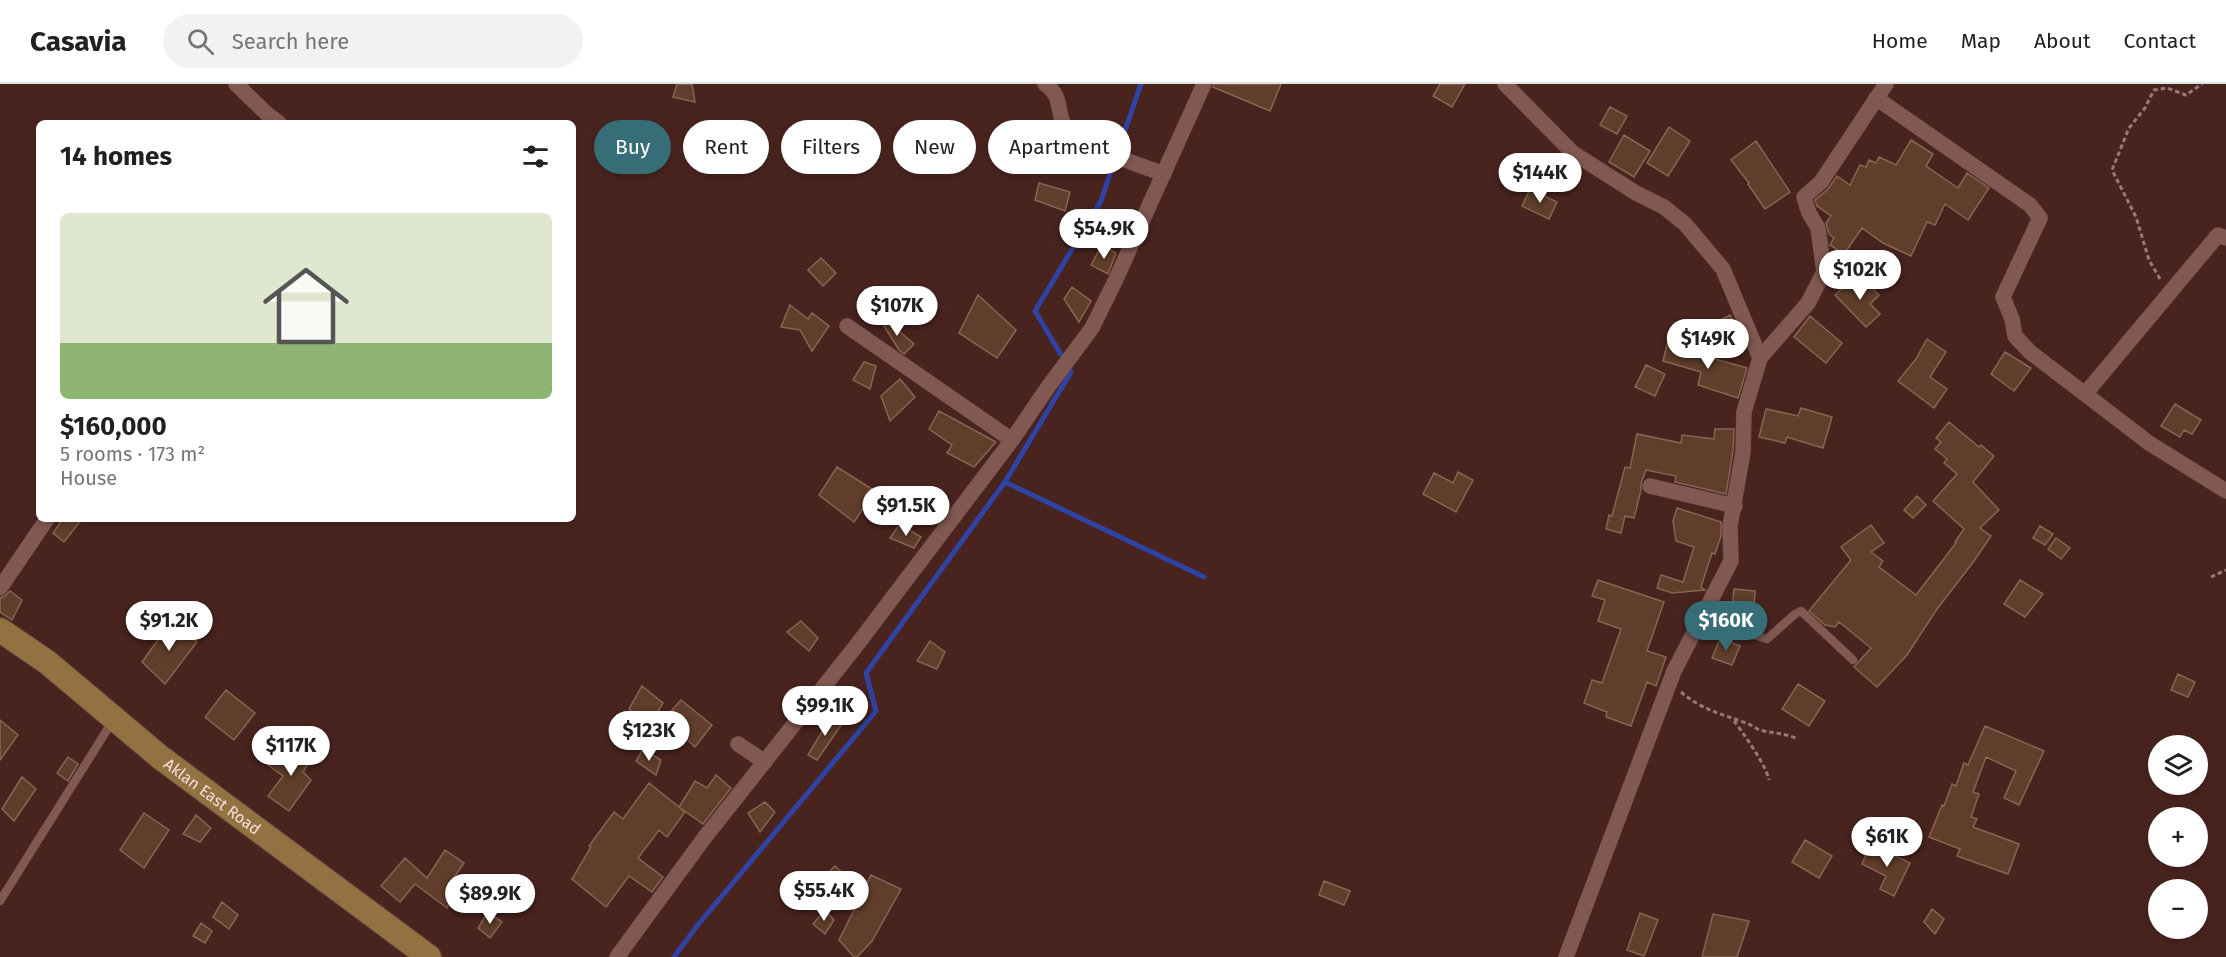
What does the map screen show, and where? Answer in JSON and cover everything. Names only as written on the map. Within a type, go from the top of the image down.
[{"type":"main road","name":"Aklan East Road","points":[[0,630],[47,662],[160,757],[429,957]]},
{"type":"street","points":[[236,84],[275,120]]},
{"type":"street","points":[[1045,84],[1054,91],[1060,104],[1064,126],[1079,141],[1164,174]]},
{"type":"street","points":[[617,957],[705,837],[856,646],[1012,440],[1092,328],[1204,84]]},
{"type":"street","points":[[1505,84],[1573,153],[1636,193],[1664,207],[1685,224],[1723,269],[1760,357]]},
{"type":"street","points":[[1566,957],[1673,675],[1731,561],[1730,526],[1743,452],[1744,412],[1760,357],[1808,303],[1824,272],[1818,228],[1809,213],[1804,197],[1821,182],[1886,84]]},
{"type":"street","points":[[1876,98],[2030,205],[2040,218],[2003,297],[2012,319],[2015,336],[2030,352],[2149,443],[2226,491]]},
{"type":"street","points":[[2085,394],[2218,235],[2226,238]]},
{"type":"street","points":[[847,326],[1012,440]]},
{"type":"street","points":[[1650,486],[1735,506]]},
{"type":"street","points":[[0,588],[45,522]]},
{"type":"street","points":[[738,744],[765,762]]},
{"type":"lane","points":[[1702,618],[1767,639],[1801,611],[1853,660]]},
{"type":"lane","points":[[0,901],[114,718]]},
{"type":"path","points":[[2168,294],[2149,260],[2136,217],[2112,170],[2129,128],[2145,108],[2154,90],[2167,88],[2186,95],[2202,84]]},
{"type":"path","points":[[2211,577],[2226,570]]},
{"type":"path","points":[[1673,675],[1677,689],[1689,699],[1711,711],[1762,731],[1796,738]]},
{"type":"path","points":[[1733,720],[1752,747],[1769,780]]},
{"type":"building","points":[[677,84],[692,84],[695,102],[673,97]]},
{"type":"building","points":[[1214,84],[1281,84],[1270,111],[1213,87]]},
{"type":"building","points":[[1440,84],[1465,84],[1452,107],[1433,96]]},
{"type":"building","points":[[1610,107],[1627,116],[1617,134],[1600,125]]},
{"type":"building","points":[[1669,127],[1690,141],[1668,176],[1647,163]]},
{"type":"building","points":[[1624,135],[1650,151],[1634,177],[1609,162]]},
{"type":"building","points":[[1911,140],[1933,154],[1926,166],[1958,188],[1967,173],[1989,188],[1968,220],[1945,204],[1935,225],[1927,222],[1911,256],[1883,243],[1862,228],[1844,254],[1830,245],[1834,238],[1829,234],[1826,223],[1831,216],[1817,206],[1815,200],[1828,189],[1837,176],[1850,185],[1860,165],[1866,167],[1869,160],[1876,163],[1879,157],[1896,165]]},
{"type":"building","points":[[1756,141],[1790,192],[1765,209],[1731,160]]},
{"type":"building","points":[[1039,183],[1070,192],[1065,211],[1035,200]]},
{"type":"building","points":[[1530,189],[1557,202],[1549,219],[1522,206]]},
{"type":"building","points":[[1102,245],[1116,253],[1108,274],[1091,265]]},
{"type":"building","points":[[821,258],[836,273],[823,286],[808,270]]},
{"type":"building","points":[[1864,280],[1879,295],[1870,304],[1880,314],[1866,327],[1835,295],[1849,282],[1855,288]]},
{"type":"building","points":[[1072,287],[1091,301],[1079,322],[1064,299]]},
{"type":"building","points":[[978,295],[1016,330],[997,358],[959,333]]},
{"type":"building","points":[[790,305],[808,319],[812,313],[829,326],[812,351],[800,330],[781,327]]},
{"type":"building","points":[[1730,315],[1743,343],[1731,350],[1717,322]]},
{"type":"building","points":[[882,316],[914,344],[904,354],[899,350],[879,318]]},
{"type":"building","points":[[1810,316],[1842,343],[1826,363],[1794,337]]},
{"type":"building","points":[[1927,339],[1946,352],[1930,377],[1947,389],[1934,408],[1898,381],[1916,359]]},
{"type":"building","points":[[1668,341],[1688,347],[1687,351],[1747,368],[1738,398],[1698,385],[1701,372],[1663,361]]},
{"type":"building","points":[[2005,352],[2031,368],[2014,391],[1991,374]]},
{"type":"building","points":[[864,362],[876,366],[870,389],[853,380]]},
{"type":"building","points":[[1646,365],[1665,374],[1655,396],[1635,387]]},
{"type":"building","points":[[900,379],[915,397],[890,421],[881,396]]},
{"type":"building","points":[[2175,404],[2201,420],[2192,434],[2184,430],[2180,437],[2161,426]]},
{"type":"building","points":[[1801,408],[1832,417],[1823,448],[1787,437],[1785,443],[1759,437],[1766,409],[1798,416]]},
{"type":"building","points":[[939,411],[996,442],[974,467],[947,453],[952,445],[929,429]]},
{"type":"building","points":[[1949,422],[1979,447],[1981,445],[1994,456],[1973,482],[1999,510],[1980,528],[1991,536],[1974,561],[1937,609],[1907,655],[1877,687],[1854,667],[1871,648],[1839,622],[1835,627],[1825,625],[1809,611],[1851,560],[1841,547],[1871,525],[1884,543],[1871,552],[1883,561],[1879,567],[1916,595],[1956,543],[1964,529],[1933,501],[1957,474],[1944,463],[1947,459],[1935,449],[1941,442],[1936,438]]},
{"type":"building","points":[[1715,429],[1734,429],[1726,494],[1675,482],[1676,476],[1646,470],[1634,518],[1625,516],[1621,533],[1606,529],[1609,515],[1612,516],[1625,467],[1630,468],[1637,434],[1681,443],[1682,435],[1714,439]]},
{"type":"building","points":[[837,467],[875,491],[854,522],[819,495]]},
{"type":"building","points":[[1458,472],[1473,480],[1456,512],[1423,494],[1434,473],[1453,483]]},
{"type":"building","points":[[1917,496],[1926,505],[1913,518],[1904,510]]},
{"type":"building","points":[[1677,508],[1721,522],[1721,536],[1715,554],[1712,553],[1701,587],[1705,590],[1672,593],[1657,588],[1661,575],[1683,582],[1694,547],[1676,541],[1673,521]]},
{"type":"building","points":[[61,522],[80,522],[64,542],[53,533]]},
{"type":"building","points":[[900,524],[921,537],[914,548],[890,538]]},
{"type":"building","points":[[2040,526],[2053,534],[2045,545],[2033,538]]},
{"type":"building","points":[[2056,538],[2070,548],[2061,559],[2048,549]]},
{"type":"building","points":[[1598,580],[1664,602],[1647,651],[1666,657],[1656,686],[1647,682],[1631,726],[1606,717],[1607,712],[1584,703],[1592,680],[1602,683],[1621,629],[1598,621],[1605,600],[1592,596]]},
{"type":"building","points":[[2020,580],[2043,594],[2025,617],[2004,604]]},
{"type":"building","points":[[1734,589],[1755,591],[1753,624],[1731,621]]},
{"type":"building","points":[[10,591],[22,600],[12,620],[0,612],[0,598]]},
{"type":"building","points":[[801,621],[818,638],[809,651],[787,632]]},
{"type":"building","points":[[171,622],[197,642],[165,684],[142,662]]},
{"type":"building","points":[[1720,639],[1740,646],[1732,665],[1712,658]]},
{"type":"building","points":[[930,641],[945,652],[937,669],[917,661]]},
{"type":"building","points":[[2178,674],[2195,682],[2188,697],[2171,690]]},
{"type":"building","points":[[1798,684],[1825,701],[1809,726],[1782,709]]},
{"type":"building","points":[[642,686],[663,703],[650,725],[629,709]]},
{"type":"building","points":[[226,690],[255,713],[234,740],[205,717]]},
{"type":"building","points":[[681,700],[712,725],[695,747],[665,718]]},
{"type":"building","points":[[833,713],[842,724],[817,760],[808,755]]},
{"type":"building","points":[[0,720],[18,735],[0,760]]},
{"type":"building","points":[[1985,726],[2044,751],[2019,805],[2004,798],[2016,771],[1986,757],[1973,792],[1979,794],[1971,817],[1977,819],[1973,827],[2019,844],[2008,874],[1957,856],[1960,849],[1929,837],[1952,784],[1956,786],[1964,763],[1968,765]]},
{"type":"building","points":[[308,743],[317,751],[303,772],[311,780],[289,811],[268,796],[283,776],[268,765],[280,751],[293,762]]},
{"type":"building","points":[[643,749],[661,760],[656,775],[636,761]]},
{"type":"building","points":[[68,757],[78,764],[68,781],[57,773]]},
{"type":"building","points":[[716,775],[731,788],[703,824],[679,807],[695,781],[707,788]]},
{"type":"building","points":[[22,777],[36,789],[14,821],[2,809]]},
{"type":"building","points":[[649,783],[685,812],[667,837],[659,830],[638,858],[663,877],[652,892],[629,876],[606,907],[572,879],[591,847],[589,846],[614,812],[623,819]]},
{"type":"building","points":[[765,802],[775,812],[760,832],[748,813]]},
{"type":"building","points":[[144,813],[169,830],[144,868],[120,850]]},
{"type":"building","points":[[196,815],[211,828],[200,842],[183,834]]},
{"type":"building","points":[[1805,840],[1832,856],[1819,878],[1792,862]]},
{"type":"building","points":[[1871,844],[1910,863],[1894,896],[1880,889],[1886,876],[1862,864]]},
{"type":"building","points":[[445,850],[464,863],[455,876],[462,884],[447,908],[415,884],[400,902],[381,886],[405,858],[427,878]]},
{"type":"building","points":[[835,866],[863,891],[871,875],[901,889],[872,941],[857,957],[854,957],[839,940],[857,904],[824,877]]},
{"type":"building","points":[[1324,881],[1350,891],[1344,905],[1319,895]]},
{"type":"building","points":[[222,902],[238,915],[229,929],[213,917]]},
{"type":"building","points":[[1932,909],[1944,919],[1935,934],[1924,922]]},
{"type":"building","points":[[825,910],[834,920],[825,934],[813,924]]},
{"type":"building","points":[[488,912],[502,922],[490,938],[478,928]]},
{"type":"building","points":[[1640,913],[1658,920],[1644,956],[1627,950]]},
{"type":"building","points":[[1713,914],[1749,921],[1737,957],[1702,957]]},
{"type":"building","points":[[201,923],[212,931],[205,943],[193,936]]},
{"type":"waterway","points":[[1129,120],[1141,84]]},
{"type":"waterway","points":[[1063,358],[1035,311],[1101,201],[1110,174]]},
{"type":"waterway","points":[[674,957],[697,926],[876,711],[866,673],[1005,482],[1071,372],[1068,368]]},
{"type":"waterway","points":[[1005,482],[1204,577]]}]
